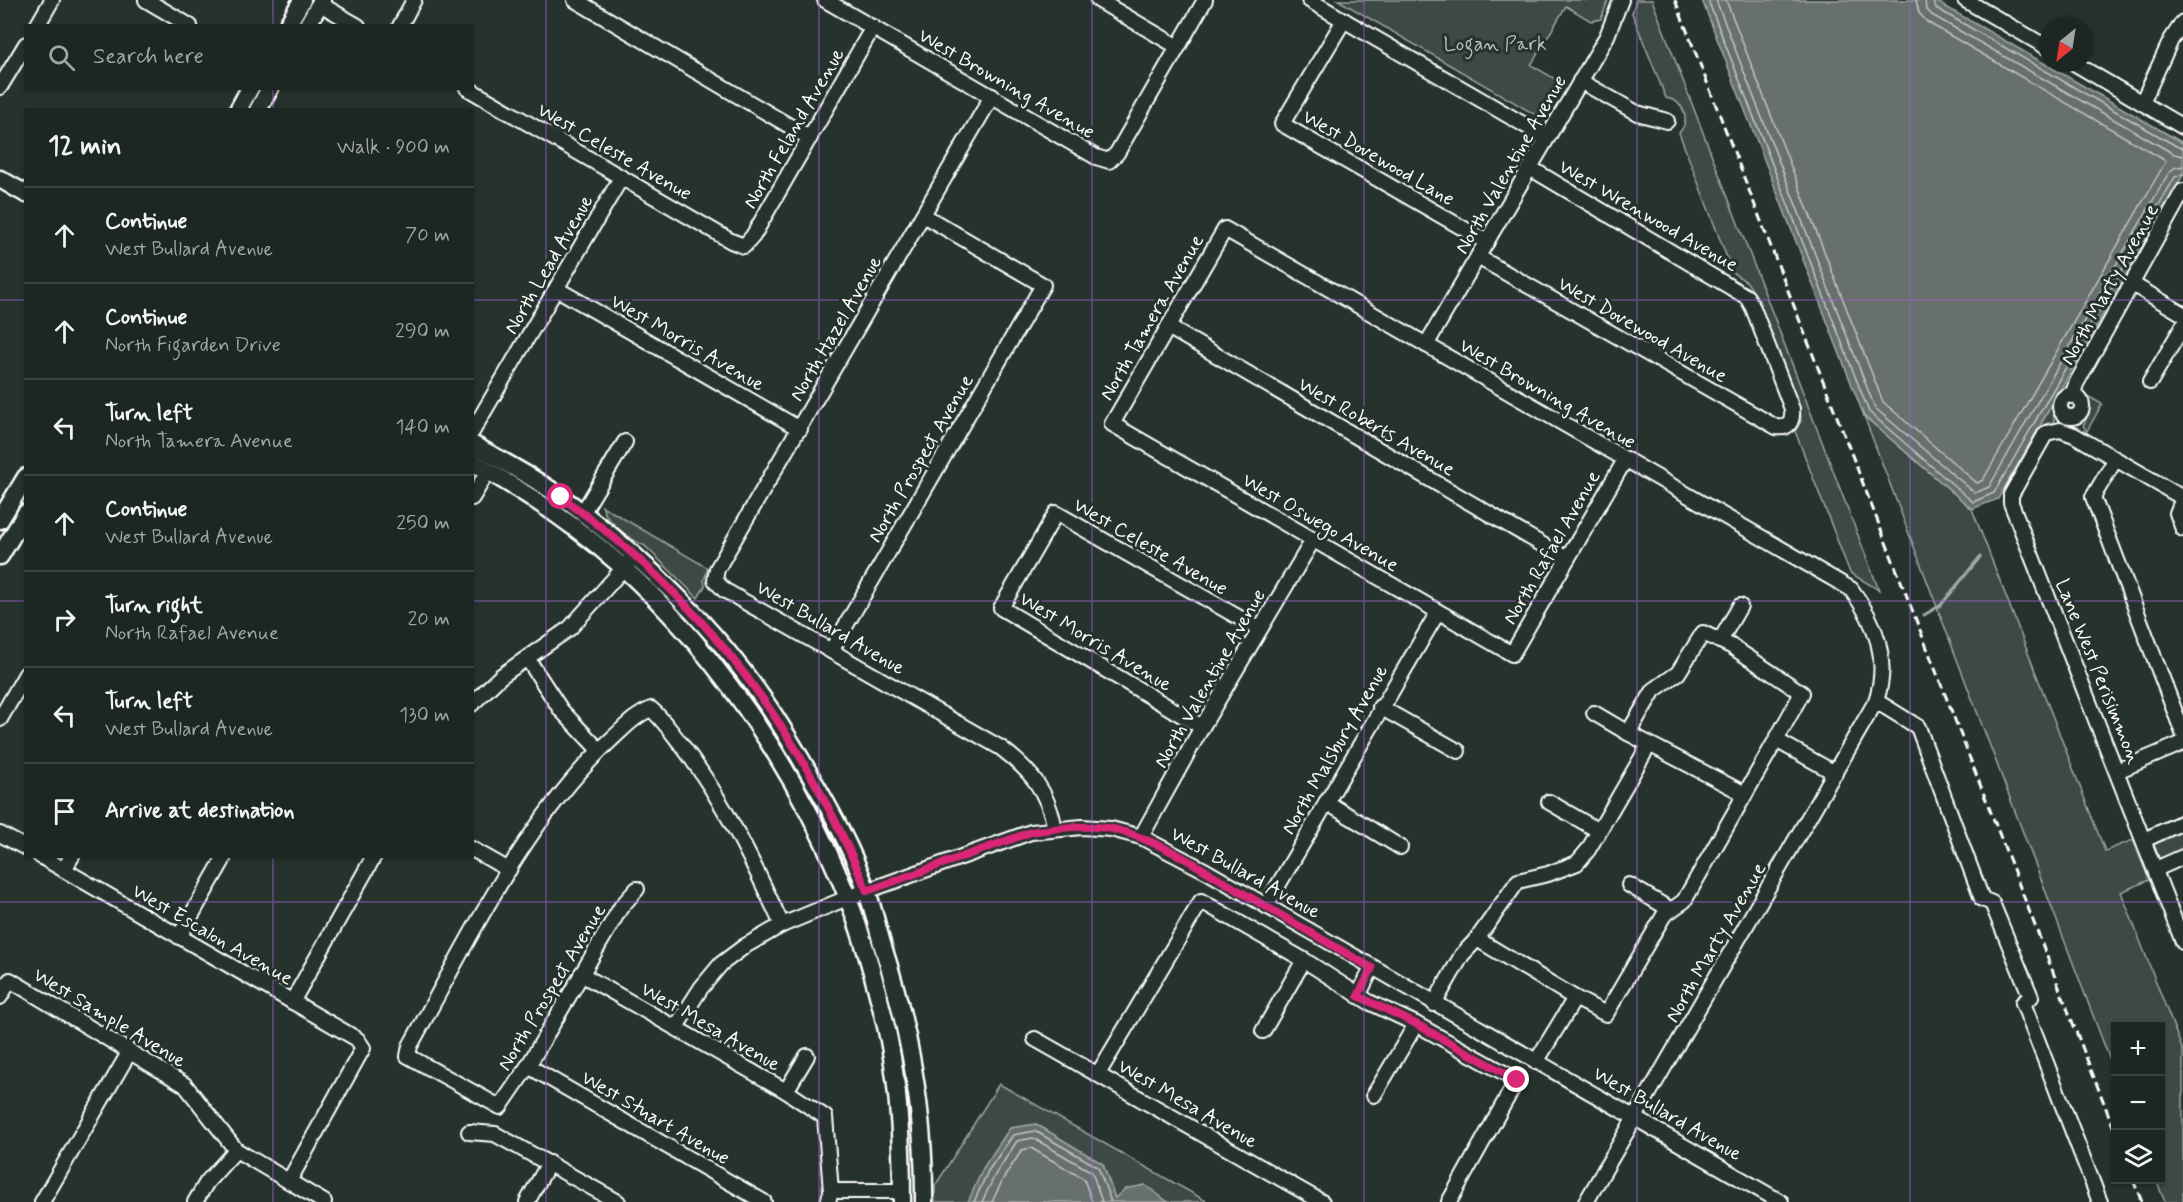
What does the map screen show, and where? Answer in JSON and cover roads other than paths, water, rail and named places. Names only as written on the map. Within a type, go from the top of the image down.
[{"type":"main road","points":[[288,24],[302,0]]},
{"type":"main road","points":[[308,24],[320,1]]},
{"type":"main road","points":[[239,108],[249,90]]},
{"type":"main road","points":[[0,179],[24,193]]},
{"type":"main road","points":[[474,445],[523,473],[583,512],[635,556],[721,645],[760,694],[784,730],[831,812],[867,891],[898,995],[908,1036],[918,1096],[924,1202]]},
{"type":"main road","points":[[474,463],[577,529],[623,569],[692,639],[746,709],[804,803],[847,898],[864,947],[885,1024],[896,1082],[901,1132],[902,1197]]},
{"type":"main road","points":[[0,520],[24,480]]},
{"type":"main road","points":[[541,504],[552,503],[570,512],[583,512]]},
{"type":"main road","points":[[0,556],[24,516]]},
{"type":"street","points":[[38,24],[52,0]]},
{"type":"street","points":[[146,0],[187,24]]},
{"type":"street","points":[[401,24],[414,0]]},
{"type":"street","points":[[575,0],[810,138]]},
{"type":"street","name":"West Browning Avenue","points":[[825,0],[1096,157],[1109,161],[1117,153],[1178,47]]},
{"type":"street","points":[[1098,0],[1178,47],[1205,0]]},
{"type":"street","name":"West Wrenwood Avenue","points":[[1309,0],[1547,138]]},
{"type":"street","name":"North Valentine Avenue","points":[[1426,345],[1607,36],[1621,0]]},
{"type":"street","points":[[1965,0],[2039,43]]},
{"type":"street","points":[[320,1],[355,24]]},
{"type":"street","name":"West Dovewood Lane","points":[[1344,20],[1282,123],[1487,242]]},
{"type":"street","points":[[2142,103],[2171,40],[2183,22]]},
{"type":"street","name":"North Feland Avenue","points":[[744,246],[753,236],[873,27]]},
{"type":"street","points":[[0,87],[24,47]]},
{"type":"street","points":[[2089,72],[2183,127]]},
{"type":"street","points":[[1580,81],[1637,113],[1667,121]]},
{"type":"street","name":"West Celeste Avenue","points":[[470,90],[731,241],[744,246]]},
{"type":"street","name":"North Hazel Avenue","points":[[715,580],[717,569],[992,96]]},
{"type":"street","name":"West Wrenwood Avenue","points":[[1530,168],[1747,297],[1792,409],[1793,418],[1790,425]]},
{"type":"street","name":"North Lead Avenue","points":[[474,429],[621,177]]},
{"type":"street","name":"North Marty Avenue","points":[[2061,412],[2062,401],[2072,396],[2076,384],[2183,191]]},
{"type":"street","name":"North Prospect Avenue","points":[[831,651],[1043,285],[923,215]]},
{"type":"street","name":"West Browning Avenue","points":[[1225,230],[1851,590]]},
{"type":"street","name":"North Tamera Avenue","points":[[1112,424],[1225,230]]},
{"type":"street","name":"West Dovewood Avenue","points":[[1478,257],[1776,428],[1783,429],[1790,425]]},
{"type":"street","points":[[2132,284],[2183,314]]},
{"type":"street","name":"West Morris Avenue","points":[[557,289],[800,429]]},
{"type":"street","points":[[2151,382],[2183,326]]},
{"type":"street","name":"West Roberts Avenue","points":[[1168,327],[1567,559]]},
{"type":"street","points":[[2072,396],[2077,398],[2081,404],[2074,435]]},
{"type":"street","points":[[2079,413],[2070,417],[2061,412],[2060,430],[2074,435],[2183,498],[2177,513],[2183,529]]},
{"type":"street","name":"West Oswego Avenue","points":[[1112,424],[1512,654]]},
{"type":"street","name":"Lane West Perisimmon","points":[[2060,430],[2046,433],[2014,487],[2010,495],[2011,503],[2183,941]]},
{"type":"street","points":[[583,512],[625,442]]},
{"type":"street","name":"North Rafael Avenue","points":[[1512,654],[1625,460]]},
{"type":"street","points":[[2115,460],[2093,497],[2183,733]]},
{"type":"street","points":[[474,495],[488,471]]},
{"type":"street","name":"West Celeste Avenue","points":[[1001,608],[1056,513],[1259,629]]},
{"type":"street","name":"North Valentine Avenue","points":[[1141,837],[1202,727],[1313,540]]},
{"type":"street","points":[[474,703],[501,675],[570,628],[635,556]]},
{"type":"street","name":"West Bullard Avenue","points":[[715,580],[724,590],[1001,748],[1034,778],[1045,796],[1055,828],[1111,829],[1141,837],[1206,871],[1773,1200]]},
{"type":"street","name":"North Marty Avenue","points":[[1586,1202],[1876,700],[1881,686],[1883,666],[1881,647],[1867,610],[1851,590]]},
{"type":"street","points":[[1720,641],[1740,606]]},
{"type":"street","name":"West Morris Avenue","points":[[1001,608],[1202,727]]},
{"type":"street","name":"North Malsbury Avenue","points":[[1266,906],[1380,707],[1438,612]]},
{"type":"street","points":[[1477,939],[1606,1014],[1664,915],[1684,901],[1802,693],[1720,641],[1703,633],[1678,673],[1654,690],[1628,733]]},
{"type":"street","points":[[527,658],[561,710],[599,750]]},
{"type":"street","points":[[0,719],[24,677]]},
{"type":"street","points":[[1876,700],[1918,727],[1982,899],[1992,903],[2031,997],[2023,1003],[2100,1202]]},
{"type":"street","points":[[1380,707],[1458,752]]},
{"type":"street","points":[[474,850],[509,870],[553,804],[599,750],[641,713],[651,709],[660,716],[693,761],[728,816],[757,869],[782,925]]},
{"type":"street","points":[[1594,713],[1649,745],[1745,794]]},
{"type":"street","points":[[1776,740],[1835,773]]},
{"type":"street","points":[[2117,771],[2183,743]]},
{"type":"street","points":[[1434,1004],[1462,955],[1477,939],[1518,880],[1548,874],[1577,863],[1599,831],[1649,745]]},
{"type":"street","points":[[1326,802],[1400,847]]},
{"type":"street","points":[[1549,802],[1599,831]]},
{"type":"street","points":[[2144,840],[2183,822]]},
{"type":"street","points":[[676,1027],[701,988],[721,964],[745,946],[782,925],[847,898],[1031,832],[1055,828]]},
{"type":"street","points":[[0,834],[24,847]]},
{"type":"street","points":[[2156,869],[2183,857]]},
{"type":"street","name":"West Escalon Avenue","points":[[43,858],[351,1035],[363,1048],[289,1181]]},
{"type":"street","points":[[64,870],[71,858]]},
{"type":"street","points":[[292,1002],[373,858]]},
{"type":"street","points":[[179,937],[223,860]]},
{"type":"street","name":"North Prospect Avenue","points":[[509,870],[410,1046],[408,1056],[500,1107],[528,1066],[621,907],[637,889]]},
{"type":"street","points":[[1629,885],[1671,910]]},
{"type":"street","points":[[1098,1074],[1201,901],[1304,960],[1358,996],[1416,1024],[1517,1080],[1449,1202]]},
{"type":"street","points":[[1263,1031],[1304,960]]},
{"type":"street","points":[[1358,996],[1372,968]]},
{"type":"street","name":"West Mesa Avenue","points":[[580,974],[786,1091],[807,1056]]},
{"type":"street","name":"West Sample Avenue","points":[[0,997],[10,980],[185,1085],[236,1150],[324,1202]]},
{"type":"street","points":[[1536,1062],[1575,998]]},
{"type":"street","points":[[1374,1095],[1416,1024]]},
{"type":"street","name":"West Mesa Avenue","points":[[1035,1039],[1322,1202]]},
{"type":"street","points":[[42,1202],[130,1051]]},
{"type":"street","name":"West Stuart Avenue","points":[[528,1066],[764,1202]]},
{"type":"street","points":[[786,1091],[825,1117],[830,1197],[902,1197]]},
{"type":"street","points":[[469,1132],[495,1134],[618,1202]]},
{"type":"street","points":[[195,1202],[207,1182],[236,1150]]},
{"type":"street","points":[[527,1202],[549,1162]]},
{"type":"water","points":[[1702,0],[1934,0],[2039,60],[2039,72],[2059,72],[2183,143],[2183,175],[1998,499],[1972,509],[1864,416]]},
{"type":"water","points":[[1036,1124],[1103,1164],[1115,1198],[1125,1189],[1145,1185],[1168,1202],[968,1202],[983,1168],[1010,1128]]},
{"type":"waterway","points":[[1924,615],[1941,605],[1980,557]]},
{"type":"railway","points":[[1675,0],[2114,1130]]},
{"type":"railway","points":[[2135,1184],[2142,1202]]},
{"type":"park label","name":"Logan Park","points":[[1495,43]]}]
